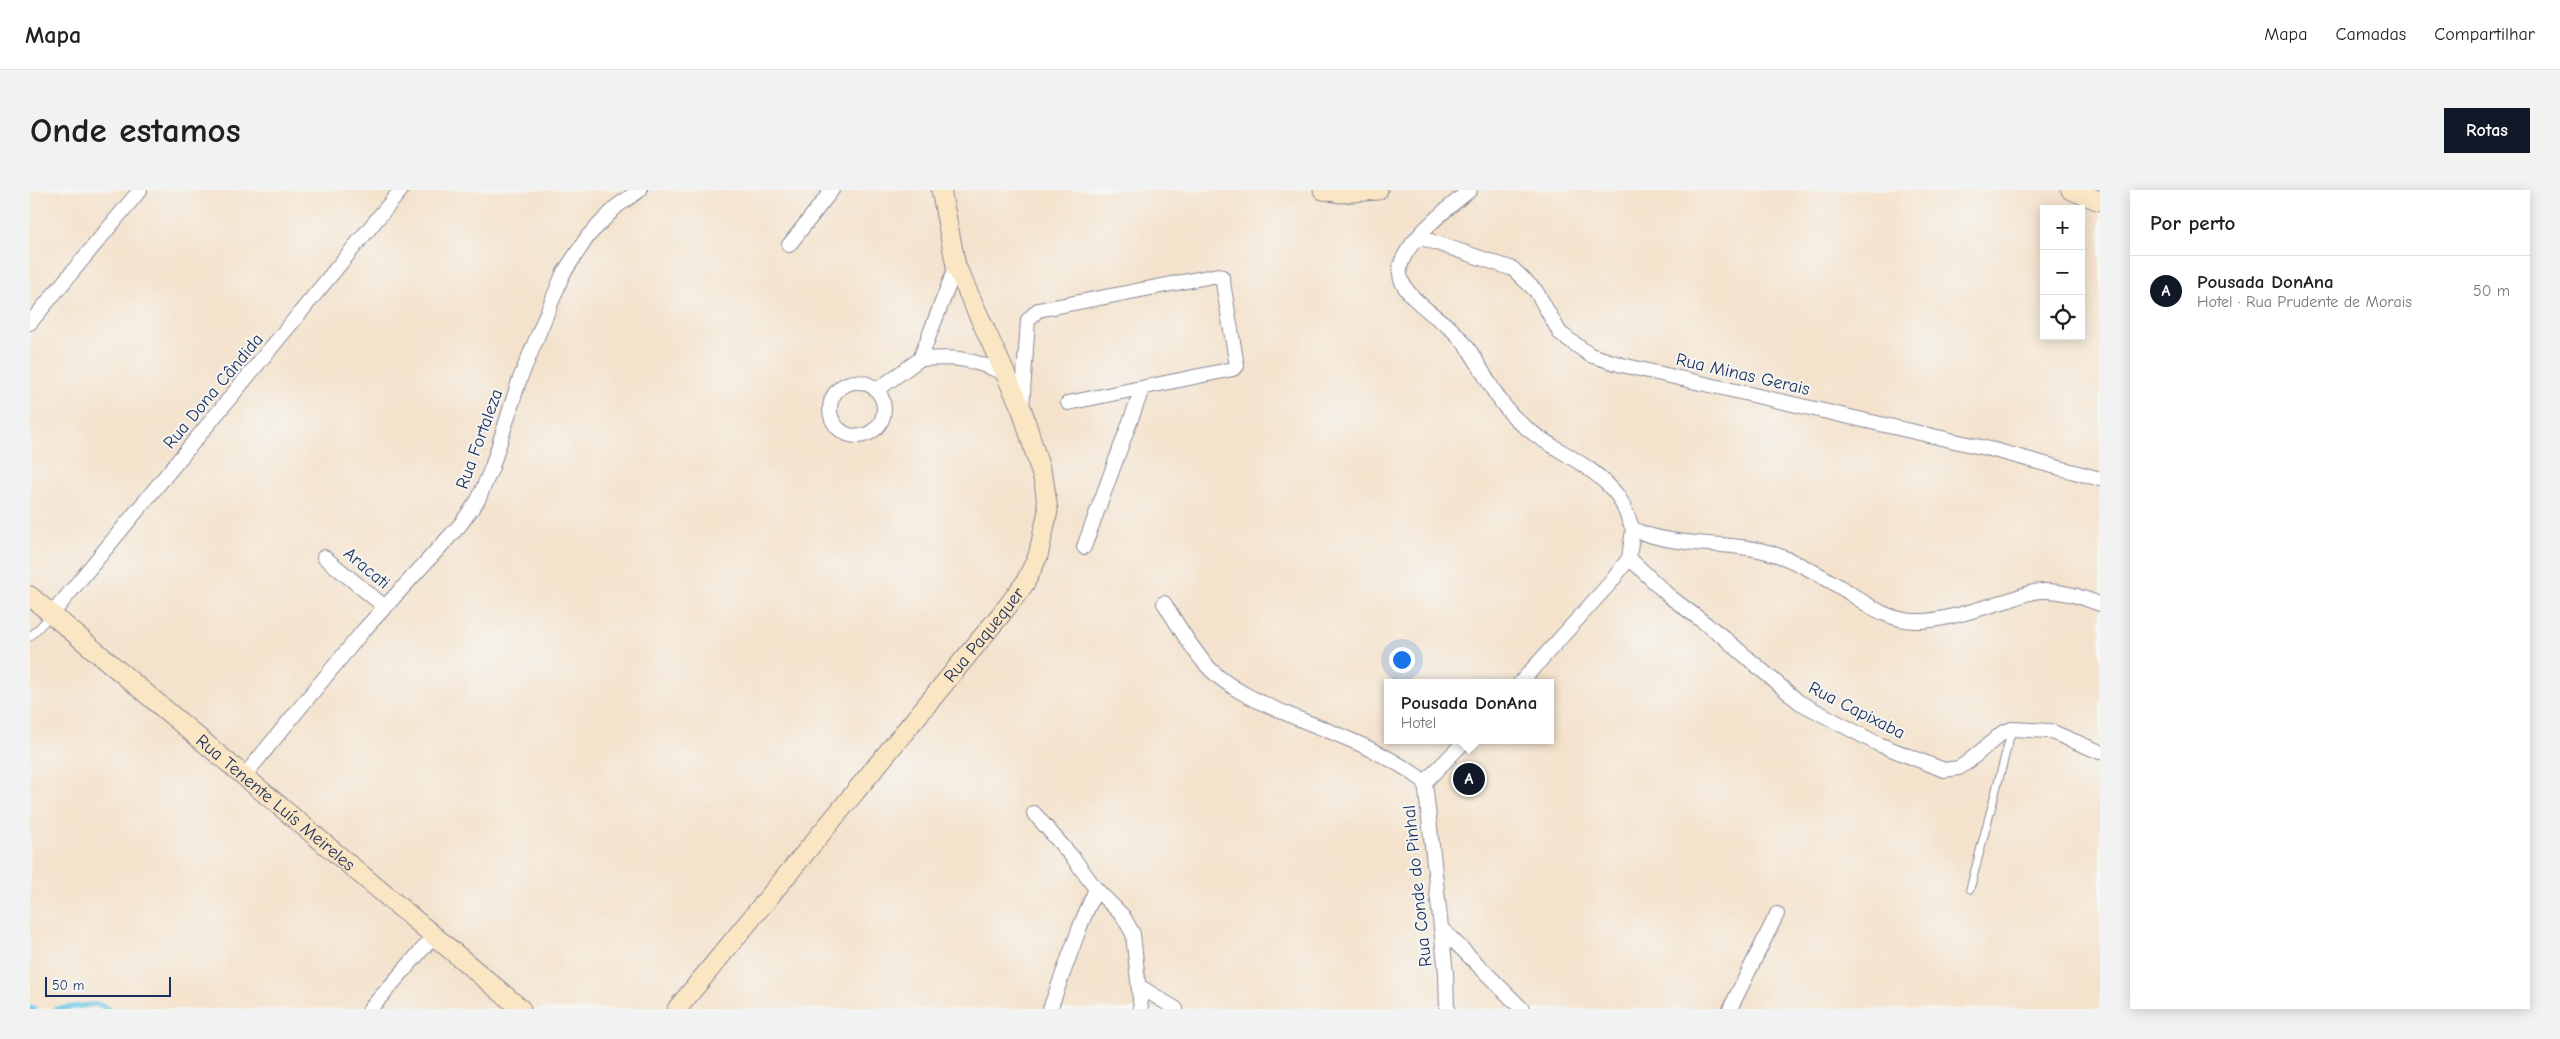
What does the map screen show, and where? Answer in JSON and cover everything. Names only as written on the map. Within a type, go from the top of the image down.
[{"type":"street","points":[[30,322],[140,190]]},
{"type":"street","name":"Rua Dona Cândida","points":[[52,614],[401,190]]},
{"type":"street","name":"Rua Fortaleza","points":[[244,776],[385,607],[460,525],[478,500],[492,467],[519,381],[563,274],[588,236],[617,206],[640,190]]},
{"type":"street","points":[[789,245],[832,190]]},
{"type":"street","name":"Rua Paquequer","points":[[677,1009],[1025,583],[1038,556],[1048,511],[1044,482],[1034,442],[1022,410],[956,266],[941,190]]},
{"type":"street","points":[[1323,190],[1340,193],[1378,190]]},
{"type":"street","points":[[1470,190],[1419,237],[1405,253],[1400,269],[1402,284],[1471,350],[1494,394],[1513,416],[1536,436],[1600,478],[1618,496],[1633,529],[1629,558],[1611,582],[1524,679]]},
{"type":"street","points":[[2071,190],[2100,200]]},
{"type":"street","name":"Rua Minas Gerais","points":[[1419,237],[1512,269],[1536,291],[1560,334],[1590,355],[1622,365],[1994,450],[2100,478]]},
{"type":"street","points":[[920,359],[956,266]]},
{"type":"street","points":[[1022,410],[1028,320],[1038,310],[1218,275],[1222,277],[1238,366],[1233,369],[1142,389],[1068,403]]},
{"type":"street","points":[[876,390],[920,359],[956,358],[973,360],[1004,373]]},
{"type":"street","points":[[1084,547],[1142,389]]},
{"type":"street","points":[[1633,529],[1653,538],[1711,546],[1754,548],[1778,556],[1843,590],[1870,608],[1893,618],[1921,621],[1957,614],[2040,590],[2066,592],[2100,604]]},
{"type":"street","name":"Aracati","points":[[324,557],[385,607]]},
{"type":"street","name":"Rua Capixaba","points":[[1629,558],[1669,596],[1722,636],[1799,702],[1878,744],[1944,770],[1959,768],[2002,733],[2012,729]]},
{"type":"street","name":"Rua Tenente Luís Meireles","points":[[30,596],[521,1009]]},
{"type":"street","name":"Rua Conde do Pinhal","points":[[1164,603],[1210,669],[1235,689],[1265,705],[1324,729],[1408,769],[1425,782],[1446,973],[1446,1009]]},
{"type":"street","points":[[2012,729],[2050,732],[2100,752]]},
{"type":"street","points":[[1425,782],[1462,744]]},
{"type":"street","points":[[1034,813],[1074,859],[1096,889],[1123,916],[1133,934],[1141,1009]]},
{"type":"street","points":[[1050,1009],[1096,889]]},
{"type":"street","points":[[1730,1009],[1777,914]]},
{"type":"street","points":[[1441,928],[1522,1009]]},
{"type":"street","points":[[370,1009],[434,936]]},
{"type":"street","points":[[1139,986],[1176,1009]]},
{"type":"lane","points":[[30,637],[52,614]]},
{"type":"lane","points":[[1970,889],[2012,729]]},
{"type":"waterway","points":[[56,1009],[97,1004],[109,1009]]},
{"type":"waterway","points":[[30,1008],[34,1009]]},
{"type":"place","name":"Pousada DonAna","points":[[1469,779]]}]
